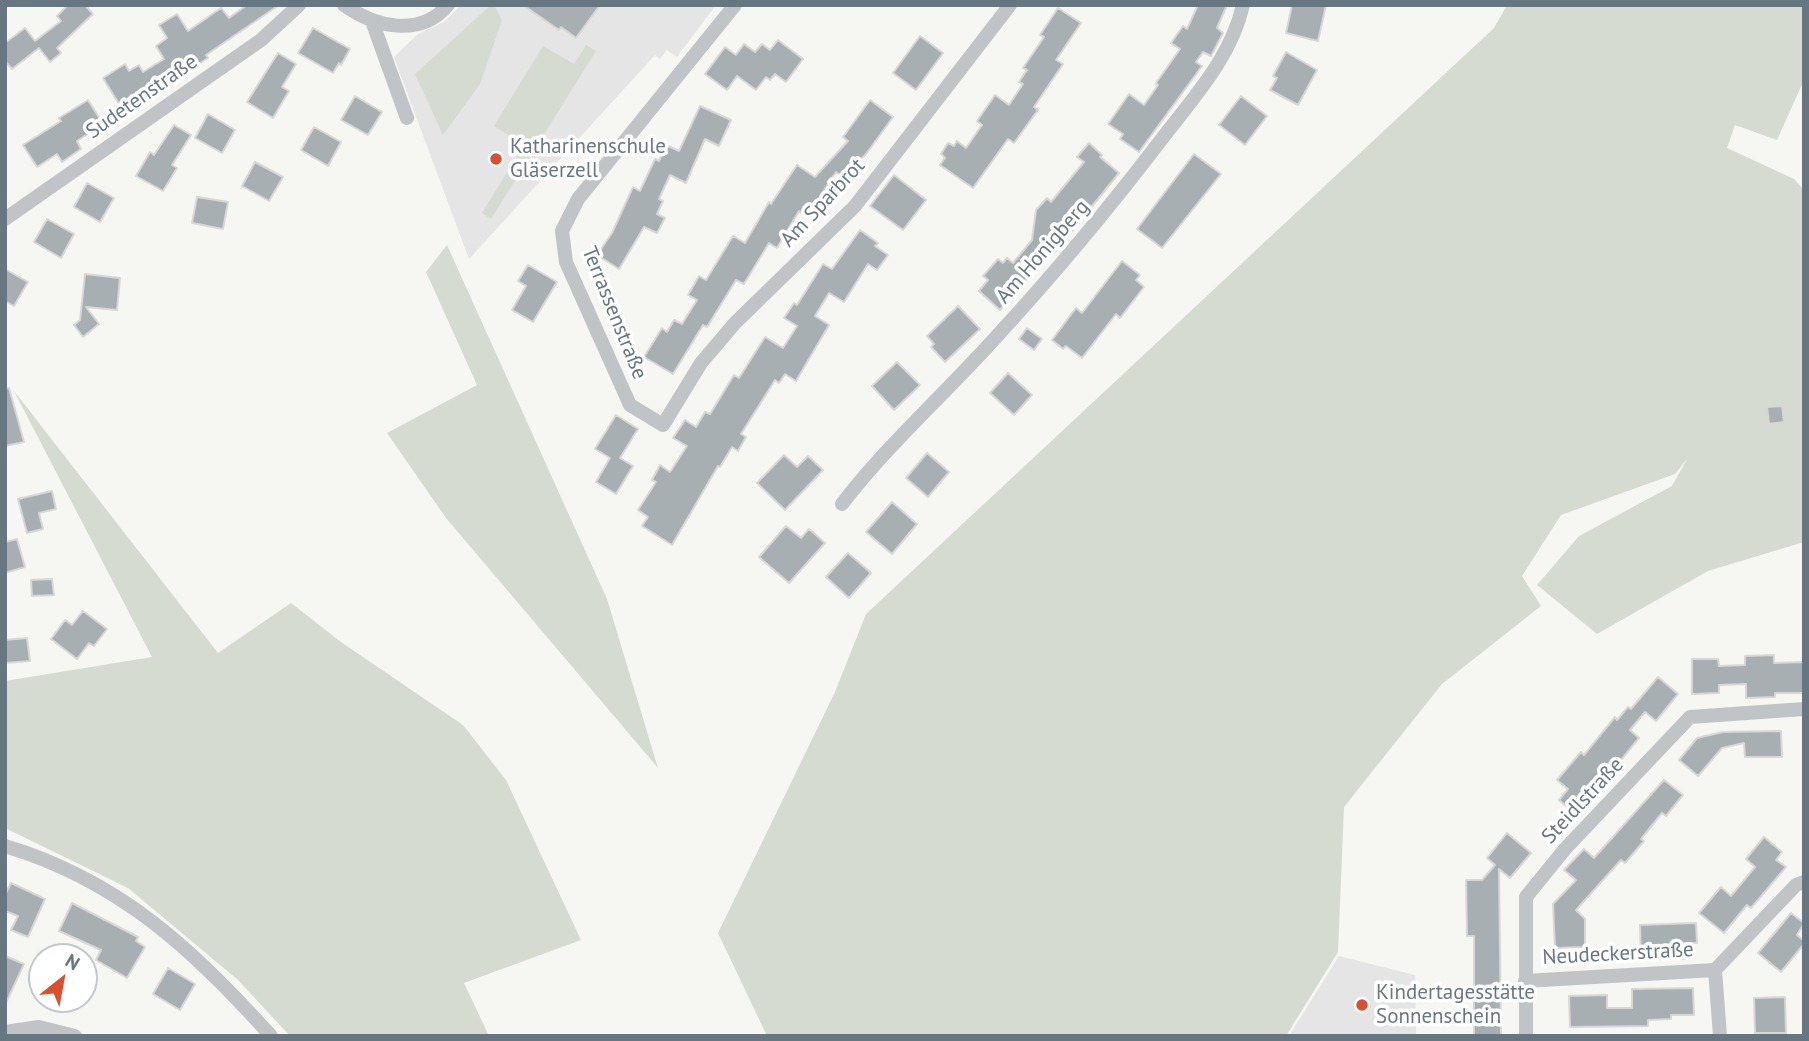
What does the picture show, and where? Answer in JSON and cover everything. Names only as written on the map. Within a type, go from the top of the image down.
[{"type":"street","name":"Sudetenstraße","points":[[5,219],[261,40],[299,5]]},
{"type":"street","points":[[344,5],[390,26],[425,22],[442,13],[448,5]]},
{"type":"street","name":"Terrassenstraße","points":[[663,425],[629,405],[566,262],[562,231],[578,199],[735,5]]},
{"type":"street","name":"Am Sparbrot","points":[[663,425],[701,363],[736,323],[855,206],[1010,5]]},
{"type":"street","name":"Am Honigberg","points":[[842,504],[870,468],[997,337],[1103,215],[1225,55],[1243,5]]},
{"type":"street","points":[[373,20],[407,118]]},
{"type":"street","name":"Steidlstraße","points":[[1526,1036],[1526,897],[1565,849],[1690,717],[1804,709]]},
{"type":"street","points":[[5,846],[78,873],[150,918],[196,957],[271,1036]]},
{"type":"street","name":"Neudeckerstraße","points":[[1525,981],[1715,970],[1796,885],[1804,882]]},
{"type":"street","points":[[1715,970],[1720,1036]]},
{"type":"street","points":[[5,1032],[39,1027],[75,1036]]},
{"type":"shaded area","name":"Katharinenschule Gläserzell","points":[[461,5],[716,5],[677,57],[667,50],[660,59],[655,55],[469,259],[394,57],[418,34],[444,22]]},
{"type":"shaded area","points":[[494,5],[502,20],[480,84],[443,135],[415,74]]},
{"type":"shaded area","points":[[1507,5],[1804,5],[1804,80],[1777,140],[1735,125],[1727,148],[1794,179],[1804,190],[1804,542],[1708,571],[1597,634],[1537,585],[1579,536],[1672,486],[1687,459],[1675,474],[1561,515],[1522,576],[1541,606],[1442,684],[1344,807],[1338,952],[1286,1036],[767,1036],[718,933],[835,692],[866,614],[1494,28]]},
{"type":"shaded area","points":[[586,45],[596,51],[491,219],[482,213],[524,145],[494,126],[543,46],[574,64]]},
{"type":"shaded area","points":[[447,245],[607,599],[658,768],[446,518],[387,433],[477,385],[426,272]]},
{"type":"shaded area","points":[[14,391],[218,653],[291,603],[341,642],[463,725],[506,780],[581,940],[464,983],[489,1036],[290,1036],[238,980],[128,888],[5,828],[5,681],[152,657]]},
{"type":"shaded area","name":"Kindertagesstätte Sonnenschein","points":[[1339,956],[1415,975],[1416,1036],[1289,1036]]},
{"type":"building","points":[[68,5],[85,5],[93,14],[57,48],[61,53],[50,62],[39,48],[12,69],[5,61],[5,43],[25,28],[35,41],[61,21],[57,16]]},
{"type":"building","points":[[247,5],[279,5],[206,55],[208,58],[124,112],[103,78],[125,64],[129,71],[139,65],[143,72],[164,59],[156,46],[167,38],[159,25],[177,14],[188,31],[221,8],[229,18]]},
{"type":"building","points":[[523,5],[600,5],[576,38],[561,27],[559,30]]},
{"type":"building","points":[[1198,5],[1227,5],[1217,28],[1223,33],[1211,56],[1203,52],[1196,62],[1202,66],[1139,152],[1120,139],[1123,134],[1108,124],[1129,94],[1144,105],[1180,49],[1171,43],[1183,26],[1187,29]]},
{"type":"building","points":[[1292,5],[1326,5],[1318,41],[1286,33]]},
{"type":"building","points":[[1058,8],[1081,23],[1056,60],[1063,64],[1034,107],[1038,110],[1014,143],[1008,139],[973,188],[940,165],[945,158],[941,154],[948,143],[954,146],[957,141],[966,148],[982,125],[977,121],[995,95],[1009,105],[1023,84],[1019,82],[1027,70],[1023,68],[1044,37],[1040,35]]},
{"type":"building","points":[[313,28],[350,49],[333,73],[298,53]]},
{"type":"building","points":[[920,36],[943,53],[916,90],[893,73]]},
{"type":"building","points":[[778,40],[803,59],[786,82],[775,74],[770,80],[766,77],[756,90],[737,76],[727,90],[705,74],[725,47],[736,55],[744,44],[755,52],[762,44],[770,50]]},
{"type":"building","points":[[1286,52],[1317,70],[1298,105],[1270,90],[1277,78],[1273,76]]},
{"type":"building","points":[[278,53],[296,64],[282,87],[289,91],[273,118],[247,102]]},
{"type":"building","points":[[355,96],[382,112],[368,135],[341,120]]},
{"type":"building","points":[[1241,96],[1267,116],[1245,145],[1219,125]]},
{"type":"building","points":[[88,100],[103,124],[77,141],[81,149],[62,162],[57,154],[37,167],[23,145]]},
{"type":"building","points":[[870,100],[893,117],[866,154],[842,177],[836,172],[807,216],[799,211],[777,248],[769,243],[744,284],[736,280],[707,327],[703,325],[673,374],[644,357],[662,328],[667,332],[674,320],[682,324],[697,300],[688,295],[699,276],[706,280],[733,236],[745,243],[769,202],[771,204],[797,165],[815,177],[848,141],[843,137]]},
{"type":"building","points":[[700,106],[731,120],[719,146],[705,139],[686,183],[670,175],[659,199],[663,201],[657,214],[665,218],[657,233],[644,227],[619,269],[597,255],[612,233],[633,187],[640,191],[655,159],[659,161],[666,145],[679,151]]},
{"type":"building","points":[[208,114],[235,130],[222,153],[195,138]]},
{"type":"building","points":[[174,125],[191,135],[172,165],[177,168],[163,191],[136,176],[150,152],[154,155]]},
{"type":"building","points":[[314,127],[341,142],[328,166],[301,150]]},
{"type":"building","points":[[1089,143],[1102,155],[1100,157],[1119,173],[1055,252],[1049,247],[1000,310],[979,291],[988,280],[983,276],[998,259],[1003,263],[1007,258],[1013,263],[1032,240],[1036,210],[1047,198],[1051,202],[1084,162],[1077,157]]},
{"type":"building","points":[[1194,154],[1221,174],[1162,248],[1137,229]]},
{"type":"building","points":[[255,162],[283,177],[269,201],[242,186]]},
{"type":"building","points":[[894,175],[926,200],[903,230],[870,206]]},
{"type":"building","points":[[87,183],[114,198],[100,222],[74,207]]},
{"type":"building","points":[[197,197],[228,202],[223,229],[192,223]]},
{"type":"building","points":[[47,219],[74,234],[61,258],[34,242]]},
{"type":"building","points":[[860,230],[878,243],[875,246],[888,255],[877,270],[868,264],[844,302],[829,293],[815,316],[829,325],[796,381],[785,374],[779,383],[775,380],[741,434],[746,437],[738,451],[732,447],[720,467],[718,466],[672,545],[642,526],[648,517],[638,510],[656,482],[652,480],[660,465],[670,472],[687,446],[673,438],[685,420],[696,427],[705,412],[710,414],[734,375],[739,378],[765,337],[783,348],[797,326],[784,318],[794,303],[797,305],[823,264],[832,269]]},
{"type":"building","points":[[1122,261],[1140,275],[1136,280],[1144,287],[1120,318],[1116,314],[1082,358],[1066,346],[1063,349],[1052,340],[1076,308],[1082,313]]},
{"type":"building","points":[[528,265],[557,282],[533,322],[512,310],[526,286],[518,281]]},
{"type":"building","points":[[5,269],[28,282],[14,306],[5,301]]},
{"type":"building","points":[[85,274],[120,278],[117,310],[86,307],[99,324],[83,337],[74,325],[80,320]]},
{"type":"building","points":[[958,306],[980,329],[945,362],[931,347],[934,344],[927,336]]},
{"type":"building","points":[[1027,328],[1042,339],[1034,350],[1019,339]]},
{"type":"building","points":[[897,362],[920,385],[894,410],[872,386]]},
{"type":"building","points":[[1008,373],[1032,395],[1014,415],[990,393]]},
{"type":"building","points":[[9,388],[24,442],[5,446],[5,389]]},
{"type":"building","points":[[1782,406],[1784,422],[1769,424],[1767,407]]},
{"type":"building","points":[[616,415],[638,429],[620,458],[633,466],[616,494],[596,482],[610,458],[595,449]]},
{"type":"building","points":[[927,453],[949,472],[928,497],[906,478]]},
{"type":"building","points":[[784,455],[797,467],[808,456],[823,470],[785,510],[757,483]]},
{"type":"building","points":[[52,491],[56,509],[39,513],[43,529],[27,533],[18,499]]},
{"type":"building","points":[[892,502],[917,524],[892,554],[866,532]]},
{"type":"building","points":[[786,526],[801,538],[809,529],[825,543],[789,583],[759,557]]},
{"type":"building","points":[[17,539],[25,567],[5,573],[5,542]]},
{"type":"building","points":[[848,553],[871,573],[849,598],[826,577]]},
{"type":"building","points":[[52,579],[54,595],[32,596],[31,580]]},
{"type":"building","points":[[83,611],[107,629],[94,646],[89,643],[77,659],[51,639],[65,620],[72,625]]},
{"type":"building","points":[[27,638],[30,661],[5,663],[5,640]]},
{"type":"building","points":[[1774,655],[1774,663],[1804,662],[1804,693],[1775,693],[1775,697],[1746,698],[1746,684],[1719,685],[1719,693],[1692,694],[1692,659],[1718,659],[1719,666],[1745,665],[1745,656]]},
{"type":"building","points":[[1658,677],[1678,694],[1656,721],[1645,712],[1630,730],[1639,738],[1621,760],[1618,758],[1575,814],[1559,800],[1568,789],[1557,780],[1581,752],[1584,755],[1615,717],[1617,720],[1628,707],[1631,709]]},
{"type":"building","points":[[1781,731],[1782,757],[1745,757],[1744,743],[1722,748],[1698,776],[1679,760],[1697,738],[1723,732]]},
{"type":"building","points":[[1664,780],[1683,795],[1666,816],[1662,813],[1641,839],[1644,841],[1625,863],[1621,860],[1576,910],[1585,919],[1585,947],[1555,948],[1553,904],[1576,880],[1564,870],[1584,849],[1594,858]]},
{"type":"building","points":[[1507,833],[1531,853],[1510,878],[1499,869],[1501,1036],[1474,1036],[1474,936],[1467,936],[1466,880],[1482,880],[1495,865],[1487,858]]},
{"type":"building","points":[[1764,837],[1782,852],[1776,860],[1786,867],[1751,908],[1747,905],[1724,933],[1699,913],[1721,887],[1731,896],[1755,867],[1746,859]]},
{"type":"building","points":[[11,883],[45,899],[28,937],[11,930],[18,916],[5,911],[5,895]]},
{"type":"building","points":[[72,903],[138,937],[136,941],[145,947],[127,978],[98,961],[101,950],[98,949],[98,943],[86,943],[59,931]]},
{"type":"building","points":[[1791,913],[1804,923],[1797,935],[1804,944],[1781,972],[1758,953]]},
{"type":"building","points":[[1696,923],[1697,943],[1684,943],[1684,959],[1641,960],[1640,925]]},
{"type":"building","points":[[5,956],[24,964],[5,1005]]},
{"type":"building","points":[[168,968],[195,984],[180,1010],[153,994]]},
{"type":"building","points":[[1693,988],[1694,1015],[1671,1015],[1671,1019],[1648,1020],[1648,1026],[1570,1027],[1569,996],[1607,995],[1607,1008],[1632,1008],[1632,989]]},
{"type":"building","points":[[1785,997],[1786,1033],[1755,1033],[1754,998]]},
{"type":"place","name":"Katharinenschule Gläserzell","points":[[496,159]]},
{"type":"place","name":"Kindertagesstätte Sonnenschein","points":[[1362,1005]]}]
